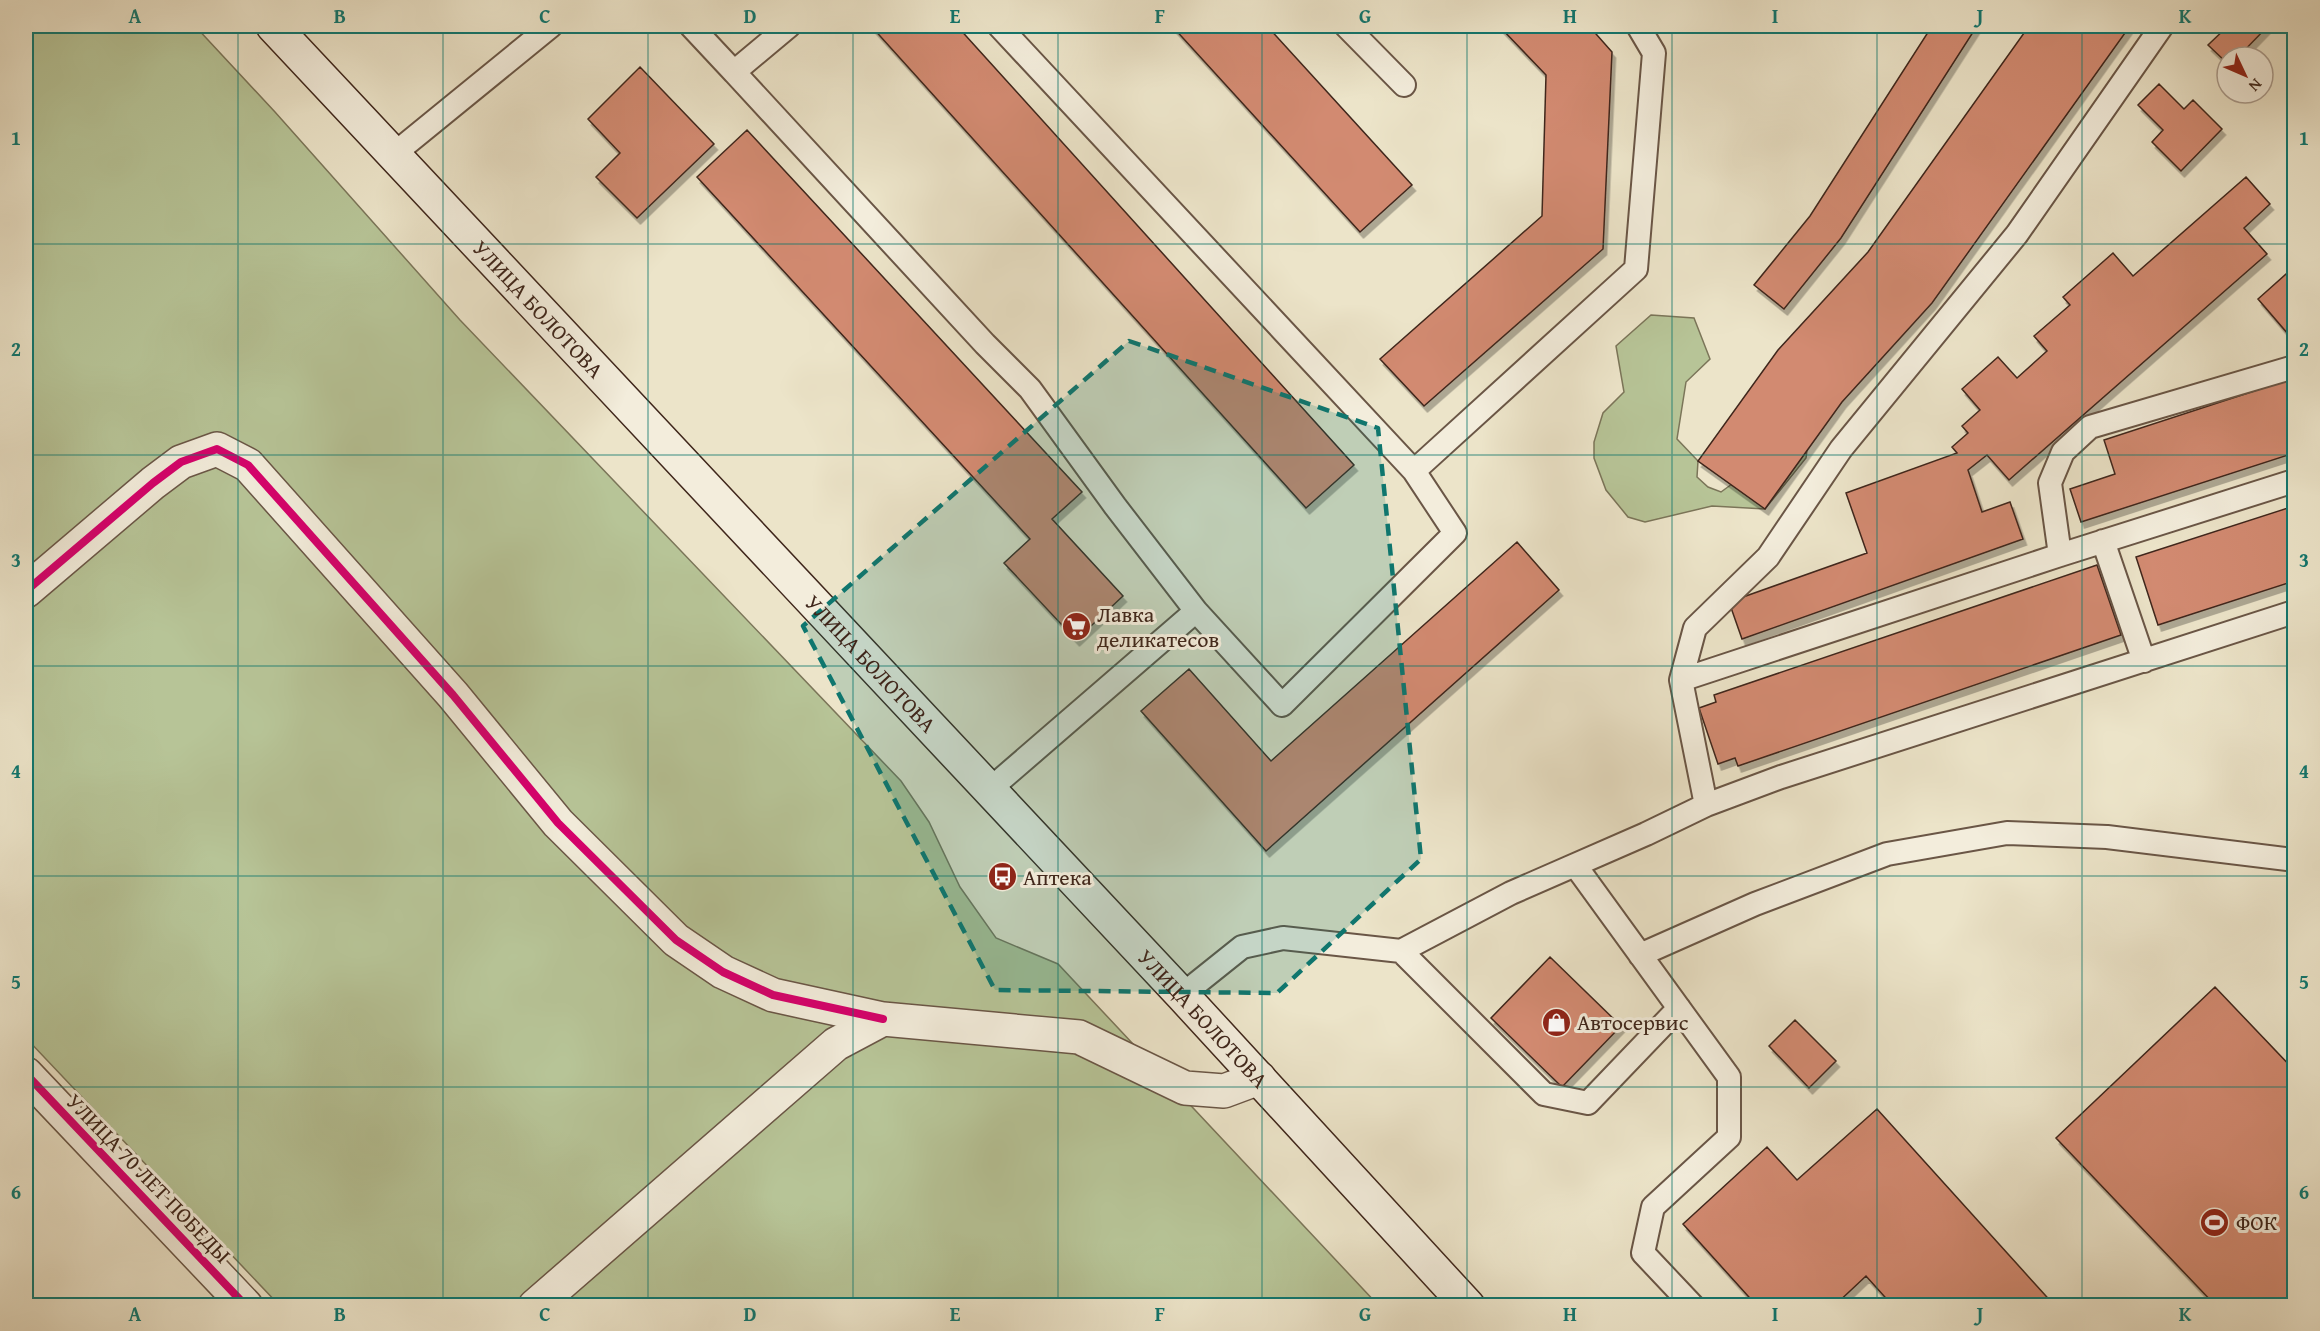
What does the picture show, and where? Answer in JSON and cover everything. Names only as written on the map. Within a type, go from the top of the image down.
[{"type":"street","name":"УЛИЦА БОЛОТОВА","points":[[273,26],[1182,995],[1468,1305]]},
{"type":"street","points":[[26,591],[162,476],[181,462],[217,449],[248,465],[453,695],[558,823],[676,940],[723,972],[773,994],[884,1019],[1079,1037],[1185,1088],[1224,1091],[1259,1078]]},
{"type":"street","points":[[536,1305],[836,1044],[884,1019]]},
{"type":"street","name":"УЛИЦА 70 ЛЕТ ПОБЕДЫ","points":[[26,1074],[246,1305]]},
{"type":"lane","points":[[394,154],[551,26]]},
{"type":"lane","points":[[691,26],[985,344],[1030,389],[1115,506],[1196,611],[1282,705],[1455,532],[1414,471],[999,26]]},
{"type":"lane","points":[[734,72],[789,26]]},
{"type":"lane","points":[[1346,26],[1404,85]]},
{"type":"lane","points":[[1414,471],[1636,269],[1654,53],[1638,26]]},
{"type":"lane","points":[[1706,805],[1681,680],[1695,628],[1768,557],[1841,449],[2017,234],[2162,26]]},
{"type":"lane","points":[[2060,555],[2050,483],[2063,452],[2090,426],[2295,367]]},
{"type":"lane","points":[[1681,680],[2103,541],[2295,481]]},
{"type":"lane","points":[[2103,541],[2144,661]]},
{"type":"lane","points":[[989,790],[1196,611]]},
{"type":"lane","points":[[1182,995],[1242,947],[1283,938],[1401,951],[1511,893],[1706,805],[1781,777],[2295,612]]},
{"type":"lane","points":[[1640,955],[1755,904],[1887,854],[2007,833],[2107,837],[2295,860]]},
{"type":"lane","points":[[1575,865],[1729,1077],[1729,1137],[1653,1207],[1643,1253],[1693,1305]]},
{"type":"lane","points":[[1401,951],[1544,1094],[1588,1103],[1679,1008]]},
{"type":"highlighted area","points":[[1129,341],[1378,428],[1421,859],[1277,993],[995,990],[803,626]]},
{"type":"green space","points":[[26,26],[195,26],[275,112],[460,320],[901,781],[929,822],[960,887],[996,938],[1058,964],[1378,1305],[279,1305],[26,1038]]},
{"type":"green space","points":[[1651,315],[1694,318],[1710,359],[1686,382],[1677,439],[1698,461],[1697,477],[1708,487],[1721,492],[1810,427],[1806,458],[1765,509],[1712,506],[1645,522],[1628,517],[1606,490],[1594,458],[1594,442],[1603,413],[1624,392],[1616,346]]},
{"type":"building","points":[[871,26],[957,26],[1354,465],[1306,508]]},
{"type":"building","points":[[1172,26],[1267,26],[1412,185],[1360,232]]},
{"type":"building","points":[[1499,26],[1589,26],[1612,52],[1603,249],[1424,406],[1380,359],[1542,216],[1546,75]]},
{"type":"building","points":[[1932,26],[1977,26],[1841,238],[1784,309],[1754,285],[1810,216]]},
{"type":"building","points":[[2029,26],[2130,26],[1932,303],[1842,402],[1765,509],[1698,461],[1778,350],[1868,252]]},
{"type":"building","points":[[2228,26],[2268,26],[2250,45],[2215,45],[2215,52],[2208,45]]},
{"type":"building","points":[[640,67],[714,144],[637,218],[596,177],[620,153],[588,119]]},
{"type":"building","points":[[2159,84],[2184,109],[2193,100],[2222,129],[2181,171],[2152,142],[2163,130],[2138,105]]},
{"type":"building","points":[[747,130],[1082,492],[1052,519],[1123,596],[1076,640],[1004,563],[1030,539],[697,177]]},
{"type":"building","points":[[2246,177],[2270,204],[2244,228],[2267,254],[2009,480],[1987,455],[1968,470],[1982,512],[2010,502],[2023,539],[1742,639],[1729,602],[1867,553],[1846,493],[1957,453],[1952,447],[1968,433],[1962,426],[1980,410],[1962,389],[1998,357],[2017,378],[2047,351],[2034,336],[2070,305],[2063,297],[2113,253],[2133,276]]},
{"type":"building","points":[[2294,267],[2294,341],[2258,299]]},
{"type":"building","points":[[2294,378],[2294,453],[2081,522],[2070,489],[2115,474],[2104,440]]},
{"type":"building","points":[[2294,506],[2294,581],[2158,625],[2136,557]]},
{"type":"building","points":[[1517,542],[1559,590],[1266,851],[1141,711],[1189,669],[1271,761]]},
{"type":"building","points":[[2097,565],[2121,635],[1738,766],[1735,758],[1718,764],[1699,708],[1716,702],[1714,695]]},
{"type":"building","name":"Автосервис","points":[[1550,957],[1621,1026],[1562,1087],[1491,1018]]},
{"type":"building","name":"ФОК","points":[[2215,987],[2294,1070],[2294,1306],[2216,1306],[2056,1138]]},
{"type":"building","points":[[1795,1020],[1836,1061],[1809,1088],[1769,1046]]},
{"type":"building","points":[[1877,1109],[2055,1306],[1893,1306],[1866,1276],[1834,1306],[1757,1306],[1683,1224],[1767,1147],[1797,1180]]},
{"type":"cycle path","points":[[26,591],[181,462],[217,449],[248,465],[453,695],[558,823],[676,940],[723,972],[773,995],[883,1019]]},
{"type":"cycle path","points":[[26,1074],[246,1306]]},
{"type":"place","name":"Лавка деликатесов","points":[[1076,627]]},
{"type":"place","name":"Аптека","points":[[1002,877]]},
{"type":"place","name":"Автосервис","points":[[1556,1022]]},
{"type":"place","name":"ФОК","points":[[2215,1222]]}]
